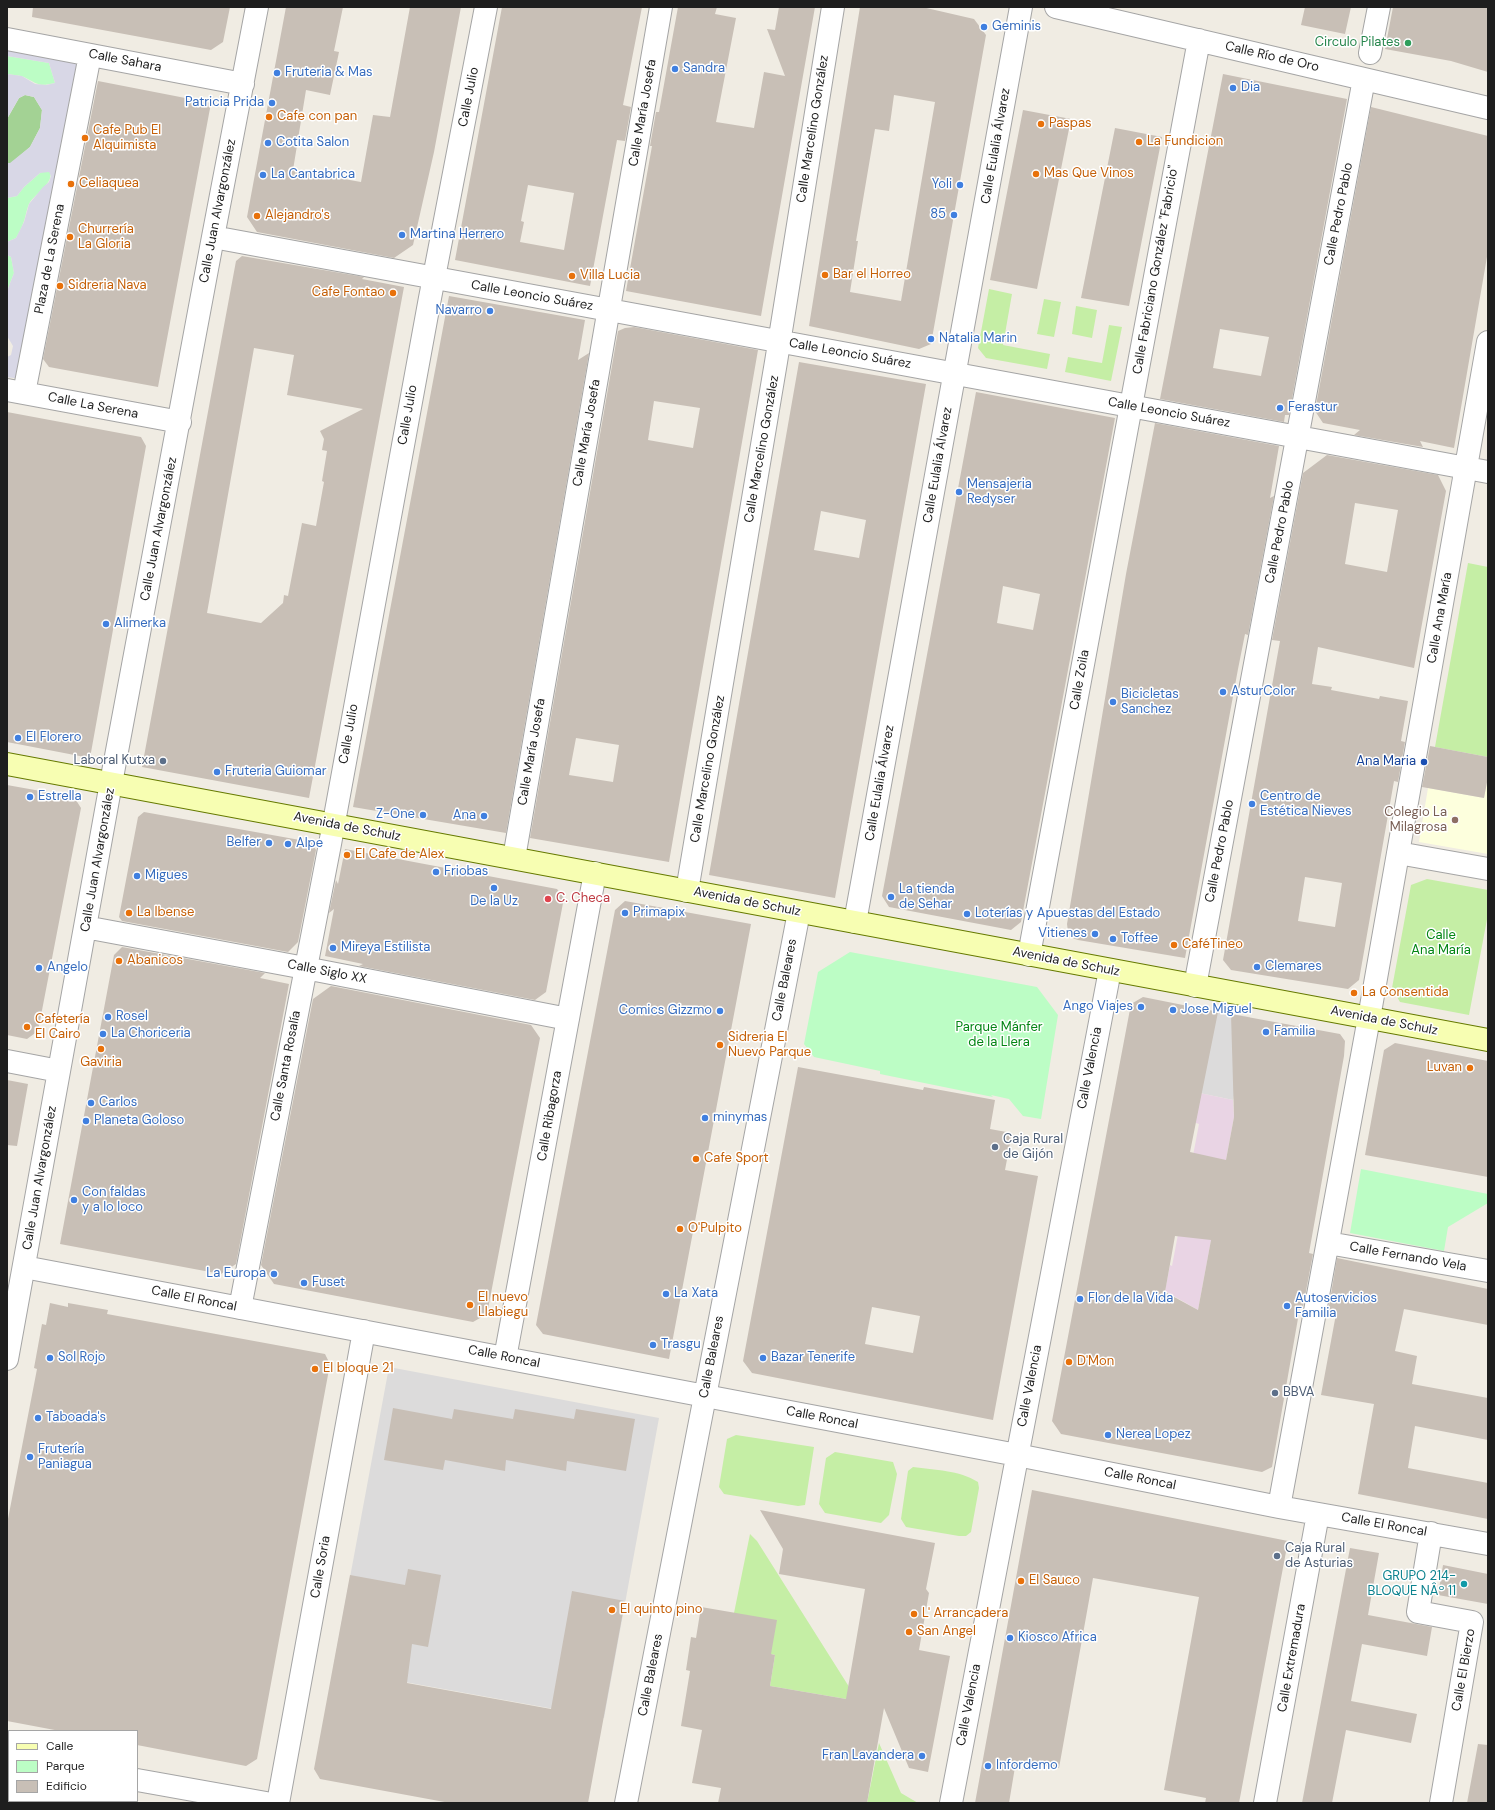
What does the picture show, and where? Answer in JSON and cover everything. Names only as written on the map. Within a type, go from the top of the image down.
[{"type":"street","name":"Calle Juan Alvargonzález","points":[[7,1359],[111,783],[180,422],[213,237],[258,7]]},
{"type":"street","name":"Calle Julio","points":[[333,824],[434,277],[486,7]]},
{"type":"street","name":"Calle María Josefa","points":[[514,858],[661,7]]},
{"type":"street","name":"Calle Marcelino González","points":[[687,891],[780,341],[833,7]]},
{"type":"street","name":"Calle Eulalia Álvarez","points":[[855,922],[1021,7]]},
{"type":"street","name":"Calle Río de Oro","points":[[1056,7],[1488,108]]},
{"type":"street","points":[[1370,53],[1378,7]]},
{"type":"street","name":"Calle Sahara","points":[[7,39],[243,84]]},
{"type":"street","name":"Calle Fabriciano González \"Fabricio\"","points":[[1131,406],[1199,40]]},
{"type":"street","name":"Plaza de La Serena","points":[[16,392],[90,55]]},
{"type":"street","name":"Calle Pedro Pablo","points":[[1195,986],[1364,79]]},
{"type":"street","name":"Calle Leoncio Suárez","points":[[213,237],[1488,472]]},
{"type":"street","name":"Calle Ana María","points":[[1279,1507],[1369,1018],[1488,342]]},
{"type":"street","name":"Calle La Serena","points":[[16,392],[180,422]]},
{"type":"street","name":"Calle Zoila","points":[[1029,955],[1131,406]]},
{"type":"street","name":"Avenida de Schulz","points":[[7,764],[1488,1040]]},
{"type":"street","name":"Calle Santa Rosalía","points":[[240,1308],[333,824]]},
{"type":"street","points":[[1398,853],[1488,869]]},
{"type":"street","name":"Calle Ribagorza","points":[[505,1358],[595,873]]},
{"type":"street","name":"Calle Baleares","points":[[626,1803],[799,912]]},
{"type":"street","name":"Calle Siglo XX","points":[[86,927],[568,1019]]},
{"type":"street","name":"Calle Valencia","points":[[951,1803],[1110,970]]},
{"type":"street","points":[[7,1061],[59,1071]]},
{"type":"street","name":"Calle Fernando Vela","points":[[1328,1242],[1488,1272]]},
{"type":"street","name":"Calle El Roncal","points":[[24,1267],[364,1331]]},
{"type":"street","name":"Calle Roncal","points":[[364,1331],[1017,1455],[1279,1507]]},
{"type":"street","name":"Calle Soria","points":[[278,1803],[364,1331]]},
{"type":"street","name":"Calle El Roncal","points":[[1279,1507],[1488,1544]]},
{"type":"street","name":"Calle Extremadura","points":[[1265,1803],[1318,1514]]},
{"type":"street","name":"Calle El Bierzo","points":[[1431,1533],[1418,1612],[1472,1622],[1441,1803]]},
{"type":"street","points":[[138,1780],[266,1803]]},
{"type":"shaded area","points":[[7,50],[88,65],[27,380],[7,377],[7,357],[11,355],[13,346],[7,336],[7,291],[14,273],[11,257],[7,255],[7,242],[16,238],[24,222],[29,204],[49,182],[51,176],[49,172],[40,173],[24,187],[17,196],[7,198],[7,163],[10,163],[30,147],[40,128],[42,110],[34,97],[25,95],[19,98],[7,119],[7,74],[22,76],[35,84],[46,85],[55,83],[49,63],[7,56]]},
{"type":"shaded area","name":"Colegio La Milagrosa","points":[[1488,777],[1488,854],[1419,842],[1428,788],[1484,798]]},
{"type":"shaded area","points":[[1181,1005],[1250,1017],[1233,1100],[1166,1086]]},
{"type":"shaded area","points":[[1166,1086],[1233,1100],[1234,1117],[1198,1310],[1165,1291],[1170,1265],[1172,1266],[1199,1124],[1196,1123]]},
{"type":"shaded area","points":[[389,1367],[659,1418],[604,1718],[333,1669]]},
{"type":"green space","points":[[7,56],[49,63],[55,83],[41,85],[22,76],[7,74]]},
{"type":"green space","points":[[25,95],[34,97],[42,110],[40,128],[30,147],[10,164],[7,163],[7,119],[19,98]]},
{"type":"green space","points":[[45,171],[50,172],[51,176],[47,184],[30,202],[16,238],[7,242],[7,198],[17,196],[24,187],[40,173]]},
{"type":"green space","points":[[7,255],[11,257],[14,273],[7,291]]},
{"type":"green space","points":[[989,289],[1012,294],[1003,345],[1050,354],[1047,369],[986,358],[978,348]]},
{"type":"green space","points":[[1044,299],[1061,302],[1054,337],[1037,334]]},
{"type":"green space","points":[[1076,306],[1097,310],[1092,338],[1072,334]]},
{"type":"green space","points":[[1109,325],[1122,327],[1111,381],[1065,372],[1068,357],[1102,363]]},
{"type":"green space","points":[[1468,563],[1488,567],[1488,757],[1435,747]]},
{"type":"green space","name":"Calle Ana María","points":[[1427,879],[1488,890],[1488,914],[1469,1015],[1400,1002],[1392,988],[1411,885]]},
{"type":"green space","name":"Parque Mánfer de la Llera","points":[[850,952],[1037,987],[1058,1015],[1041,1119],[1023,1116],[1009,1099],[880,1074],[880,1071],[814,1057],[804,1044],[818,972]]},
{"type":"green space","points":[[1361,1169],[1488,1194],[1488,1203],[1448,1227],[1444,1251],[1350,1233]]},
{"type":"green space","points":[[736,1435],[814,1447],[805,1505],[798,1506],[724,1494],[719,1487],[727,1439]]},
{"type":"green space","points":[[835,1452],[893,1462],[897,1474],[889,1515],[881,1523],[825,1513],[819,1504],[826,1458]]},
{"type":"green space","points":[[913,1467],[955,1473],[978,1482],[979,1488],[971,1532],[966,1536],[959,1536],[906,1527],[901,1519],[908,1471]]},
{"type":"green space","points":[[750,1534],[757,1541],[858,1701],[770,1686],[775,1655],[771,1654],[734,1613]]},
{"type":"green space","points":[[879,1743],[901,1793],[918,1803],[867,1803]]},
{"type":"building","points":[[33,7],[230,7],[223,42],[211,50],[32,17]]},
{"type":"building","points":[[286,7],[343,7],[334,51],[339,52],[330,95],[306,90],[293,170],[361,182],[373,115],[390,117],[410,7],[461,7],[434,152],[413,245],[394,258],[257,232],[247,217]]},
{"type":"building","points":[[502,7],[642,7],[623,105],[631,107],[625,141],[617,140],[590,286],[455,260]],"holes":[[[528,185],[574,193],[564,250],[520,242],[524,222],[521,221]]]},
{"type":"building","points":[[678,7],[717,7],[715,14],[736,18],[716,122],[754,128],[764,72],[785,76],[767,29],[775,30],[779,7],[815,7],[761,316],[626,291],[652,146],[650,146],[656,112],[659,112]]},
{"type":"building","points":[[860,7],[922,7],[974,19],[986,35],[931,344],[919,349],[809,326]],"holes":[[[894,95],[935,102],[901,301],[850,292],[858,241],[856,241],[875,129],[889,131]]]},
{"type":"building","points":[[1305,7],[1351,7],[1345,34],[1301,25]]},
{"type":"building","points":[[1393,7],[1488,7],[1488,72],[1451,61],[1385,49]]},
{"type":"building","points":[[1223,74],[1347,99],[1289,415],[1285,415],[1284,422],[1160,399]],"holes":[[[1220,329],[1269,337],[1261,376],[1213,368]]]},
{"type":"building","points":[[98,81],[211,103],[158,387],[49,367],[43,359]]},
{"type":"building","points":[[1371,107],[1488,136],[1488,251],[1454,448],[1420,441],[1423,447],[1354,435],[1360,430],[1323,423],[1315,411]]},
{"type":"building","points":[[1023,110],[1071,119],[1037,289],[990,280]]},
{"type":"building","points":[[1115,128],[1162,137],[1129,306],[1081,298]]},
{"type":"building","points":[[242,256],[364,277],[362,279],[404,287],[309,798],[142,767],[236,261]],"holes":[[[254,348],[294,355],[287,395],[363,409],[320,431],[324,439],[322,450],[327,451],[322,481],[324,482],[316,526],[302,523],[288,596],[284,595],[283,603],[261,623],[207,613]]]},
{"type":"building","points":[[449,296],[585,320],[578,360],[589,353],[506,833],[353,807]]},
{"type":"building","points":[[634,327],[758,350],[669,862],[530,838],[618,331],[625,328]],"holes":[[[654,401],[700,408],[693,448],[648,440]],[[576,738],[619,745],[613,782],[569,775]]]},
{"type":"building","points":[[799,362],[926,384],[835,898],[709,875]],"holes":[[[821,511],[866,520],[859,558],[814,550]]]},
{"type":"building","points":[[976,392],[1115,418],[1021,922],[1011,930],[889,907],[882,896]],"holes":[[[1003,586],[1040,594],[1033,630],[997,623]]]},
{"type":"building","points":[[7,412],[141,437],[146,446],[90,758],[7,742]]},
{"type":"building","points":[[1155,423],[1279,446],[1270,498],[1274,496],[1248,635],[1245,634],[1238,669],[1185,958],[1078,940],[1072,938],[1068,932],[1067,924],[1126,574]]},
{"type":"building","points":[[1327,455],[1438,475],[1446,491],[1414,668],[1318,647],[1312,684],[1332,687],[1331,690],[1379,699],[1380,696],[1408,701],[1401,741],[1405,742],[1398,782],[1394,781],[1359,980],[1348,989],[1231,970],[1223,960],[1280,641],[1272,640],[1303,473]],"holes":[[[1355,503],[1398,510],[1387,572],[1345,564]],[[1305,877],[1342,883],[1335,927],[1298,921]]]},
{"type":"building","points":[[1430,746],[1488,757],[1488,777],[1484,798],[1422,787]]},
{"type":"building","points":[[7,785],[74,797],[81,808],[38,1031],[27,1039],[7,1035]]},
{"type":"building","points":[[144,812],[311,842],[316,850],[298,942],[288,952],[122,921],[119,917],[138,817]]},
{"type":"building","points":[[345,849],[557,889],[564,898],[546,992],[535,1000],[359,966],[363,964],[325,956],[334,909],[329,913],[336,880],[338,884]]},
{"type":"building","points":[[625,901],[751,924],[669,1359],[543,1334],[536,1325],[615,910]]},
{"type":"building","points":[[122,947],[265,973],[260,978],[289,984],[236,1264],[221,1274],[60,1244],[114,955]]},
{"type":"building","points":[[331,986],[531,1025],[540,1038],[487,1314],[473,1322],[274,1284],[261,1265],[313,999]]},
{"type":"building","points":[[1143,997],[1218,1012],[1190,1152],[1226,1160],[1234,1117],[1231,1014],[1340,1034],[1345,1041],[1344,1056],[1309,1253],[1313,1254],[1303,1307],[1300,1307],[1272,1467],[1262,1472],[1061,1434],[1052,1421],[1131,1004]],"holes":[[[1175,1236],[1211,1240],[1198,1310],[1165,1292]]]},
{"type":"building","points":[[1395,1043],[1488,1061],[1488,1177],[1365,1155],[1384,1050]]},
{"type":"building","points":[[798,1067],[923,1090],[924,1087],[995,1100],[990,1129],[1012,1133],[1005,1170],[1038,1176],[993,1420],[752,1373],[743,1361]],"holes":[[[872,1307],[920,1316],[913,1353],[865,1344]]]},
{"type":"building","points":[[7,1080],[28,1084],[17,1146],[7,1145]]},
{"type":"building","points":[[1337,1258],[1488,1289],[1488,1325],[1404,1309],[1395,1351],[1417,1356],[1412,1384],[1488,1398],[1488,1440],[1415,1426],[1408,1468],[1488,1483],[1488,1519],[1358,1494],[1374,1404],[1321,1395],[1336,1314],[1328,1312]]},
{"type":"building","points":[[50,1303],[68,1307],[68,1303],[108,1310],[107,1314],[325,1354],[330,1364],[257,1759],[246,1766],[138,1745],[138,1730],[55,1730],[7,1721],[7,1524],[37,1369],[34,1368],[42,1324],[46,1325]]},
{"type":"building","points":[[393,1408],[452,1419],[454,1409],[513,1419],[515,1409],[574,1419],[576,1409],[635,1419],[626,1471],[567,1461],[566,1471],[506,1460],[505,1471],[445,1460],[443,1470],[384,1460]]},
{"type":"building","points":[[1032,1490],[1288,1541],[1239,1803],[1205,1803],[1206,1798],[1164,1790],[1199,1597],[1093,1578],[1059,1768],[1016,1761],[1009,1803],[975,1803]]},
{"type":"building","points":[[760,1510],[935,1543],[926,1589],[929,1593],[919,1650],[950,1656],[928,1772],[909,1768],[884,1708],[867,1803],[718,1803],[721,1788],[692,1783],[702,1730],[681,1726],[690,1671],[686,1670],[691,1637],[696,1638],[701,1607],[777,1620],[771,1654],[775,1655],[770,1686],[846,1699],[865,1589],[779,1574],[783,1549]]},
{"type":"building","points":[[1350,1548],[1379,1553],[1368,1615],[1432,1627],[1427,1656],[1362,1644],[1351,1701],[1417,1714],[1411,1743],[1346,1730],[1332,1803],[1302,1803]]},
{"type":"building","name":"GRUPO 214- BLOQUE NÂº 11","points":[[1443,1565],[1488,1574],[1488,1604],[1438,1595]]},
{"type":"building","points":[[408,1569],[441,1575],[428,1647],[412,1644],[407,1683],[551,1709],[572,1591],[625,1601],[588,1803],[450,1803],[320,1779],[314,1769],[350,1575],[405,1585]]},
{"type":"building","points":[[1478,1744],[1488,1745],[1488,1803],[1467,1803]]},
{"type":"place","name":"Geminis","points":[[984,27]]},
{"type":"place","name":"Circulo Pilates","points":[[1408,43]]},
{"type":"place","name":"Sandra","points":[[675,69]]},
{"type":"place","name":"Fruteria & Mas","points":[[277,73]]},
{"type":"place","name":"Dia","points":[[1233,88]]},
{"type":"place","name":"Patricia Prida","points":[[272,103]]},
{"type":"place","name":"Cafe con pan","points":[[269,117]]},
{"type":"place","name":"Paspas","points":[[1041,124]]},
{"type":"place","name":"Cafe Pub El Alquimista","points":[[85,138]]},
{"type":"place","name":"La Fundicion","points":[[1139,142]]},
{"type":"place","name":"Cotita Salon","points":[[268,143]]},
{"type":"place","name":"Mas Que Vinos","points":[[1036,174]]},
{"type":"place","name":"La Cantabrica","points":[[263,175]]},
{"type":"place","name":"Celiaquea","points":[[71,184]]},
{"type":"place","name":"Yoli","points":[[960,185]]},
{"type":"place","name":"85","points":[[954,215]]},
{"type":"place","name":"Alejandro's","points":[[257,216]]},
{"type":"place","name":"Martina Herrero","points":[[402,235]]},
{"type":"place","name":"Churrería La Gloria","points":[[70,237]]},
{"type":"place","name":"Bar el Horreo","points":[[825,275]]},
{"type":"place","name":"Villa Lucia","points":[[572,276]]},
{"type":"place","name":"Sidreria Nava","points":[[60,286]]},
{"type":"place","name":"Cafe Fontao","points":[[393,293]]},
{"type":"place","name":"Navarro","points":[[490,311]]},
{"type":"place","name":"Natalia Marin","points":[[931,339]]},
{"type":"place","name":"Ferastur","points":[[1280,408]]},
{"type":"place","name":"Mensajeria Redyser","points":[[959,492]]},
{"type":"place","name":"Alimerka","points":[[106,624]]},
{"type":"place","name":"AsturColor","points":[[1223,692]]},
{"type":"place","name":"Bicicletas Sanchez","points":[[1113,702]]},
{"type":"place","name":"El Florero","points":[[18,738]]},
{"type":"place","name":"Laboral Kutxa","points":[[163,761]]},
{"type":"place","name":"Ana Maria","points":[[1424,762]]},
{"type":"place","name":"Fruteria Guiomar","points":[[217,772]]},
{"type":"place","name":"Estrella","points":[[30,797]]},
{"type":"place","name":"Centro de Estética Nieves","points":[[1252,804]]},
{"type":"place","name":"Z-One","points":[[423,815]]},
{"type":"place","name":"Ana","points":[[484,816]]},
{"type":"place","name":"Colegio La Milagrosa","points":[[1455,820]]},
{"type":"place","name":"Belfer","points":[[269,843]]},
{"type":"place","name":"Alpe","points":[[288,844]]},
{"type":"place","name":"El Cafe de Alex","points":[[347,855]]},
{"type":"place","name":"Friobas","points":[[436,872]]},
{"type":"place","name":"Migues","points":[[137,876]]},
{"type":"place","name":"De la Uz","points":[[494,888]]},
{"type":"place","name":"La tienda de Sehar","points":[[891,897]]},
{"type":"place","name":"C. Checa","points":[[548,899]]},
{"type":"place","name":"La Ibense","points":[[129,913]]},
{"type":"place","name":"Primapix","points":[[625,913]]},
{"type":"place","name":"Loterías y Apuestas del Estado","points":[[967,914]]},
{"type":"place","name":"Vitienes","points":[[1095,934]]},
{"type":"place","name":"Toffee","points":[[1113,939]]},
{"type":"place","name":"CaféTineo","points":[[1174,945]]},
{"type":"place","name":"Mireya Estilista","points":[[333,948]]},
{"type":"place","name":"Abanicos","points":[[119,961]]},
{"type":"place","name":"Clemares","points":[[1257,967]]},
{"type":"place","name":"Angelo","points":[[39,968]]},
{"type":"place","name":"La Consentida","points":[[1354,993]]},
{"type":"place","name":"Ango Viajes","points":[[1141,1007]]},
{"type":"place","name":"Jose Miguel","points":[[1173,1010]]},
{"type":"place","name":"Comics Gizzmo","points":[[720,1011]]},
{"type":"place","name":"Rosel","points":[[108,1017]]},
{"type":"place","name":"Cafetería El Cairo","points":[[27,1027]]},
{"type":"place","name":"Familia","points":[[1266,1032]]},
{"type":"place","name":"La Choriceria","points":[[103,1034]]},
{"type":"place","name":"Sidreria El Nuevo Parque","points":[[720,1045]]},
{"type":"place","name":"Gaviria","points":[[101,1049]]},
{"type":"place","name":"Luvan","points":[[1470,1068]]},
{"type":"place","name":"Carlos","points":[[91,1103]]},
{"type":"place","name":"minymas","points":[[705,1118]]},
{"type":"place","name":"Planeta Goloso","points":[[86,1121]]},
{"type":"place","name":"Caja Rural de Gijón","points":[[995,1147]]},
{"type":"place","name":"Cafe Sport","points":[[696,1159]]},
{"type":"place","name":"Con faldas y a lo loco","points":[[74,1200]]},
{"type":"place","name":"O'Pulpito","points":[[680,1229]]},
{"type":"place","name":"La Europa","points":[[274,1274]]},
{"type":"place","name":"Fuset","points":[[304,1283]]},
{"type":"place","name":"La Xata","points":[[666,1294]]},
{"type":"place","name":"Flor de la Vida","points":[[1080,1299]]},
{"type":"place","name":"El nuevo Llabiegu","points":[[470,1305]]},
{"type":"place","name":"Autoservicios Familia","points":[[1287,1306]]},
{"type":"place","name":"Trasgu","points":[[653,1345]]},
{"type":"place","name":"Sol Rojo","points":[[50,1358]]},
{"type":"place","name":"Bazar Tenerife","points":[[763,1358]]},
{"type":"place","name":"D'Mon","points":[[1069,1362]]},
{"type":"place","name":"El bloque 21","points":[[315,1369]]},
{"type":"place","name":"BBVA","points":[[1275,1393]]},
{"type":"place","name":"Taboada's","points":[[38,1418]]},
{"type":"place","name":"Nerea Lopez","points":[[1108,1435]]},
{"type":"place","name":"Frutería Paniagua","points":[[30,1457]]},
{"type":"place","name":"Caja Rural de Asturias","points":[[1277,1556]]},
{"type":"place","name":"El Sauco","points":[[1021,1581]]},
{"type":"place","name":"GRUPO 214- BLOQUE NÂº 11","points":[[1464,1584]]},
{"type":"place","name":"El quinto pino","points":[[612,1610]]},
{"type":"place","name":"L' Arrancadera","points":[[914,1614]]},
{"type":"place","name":"San Angel","points":[[909,1632]]},
{"type":"place","name":"Kiosco Africa","points":[[1010,1638]]},
{"type":"place","name":"Fran Lavandera","points":[[922,1756]]},
{"type":"place","name":"Infordemo","points":[[988,1766]]}]
